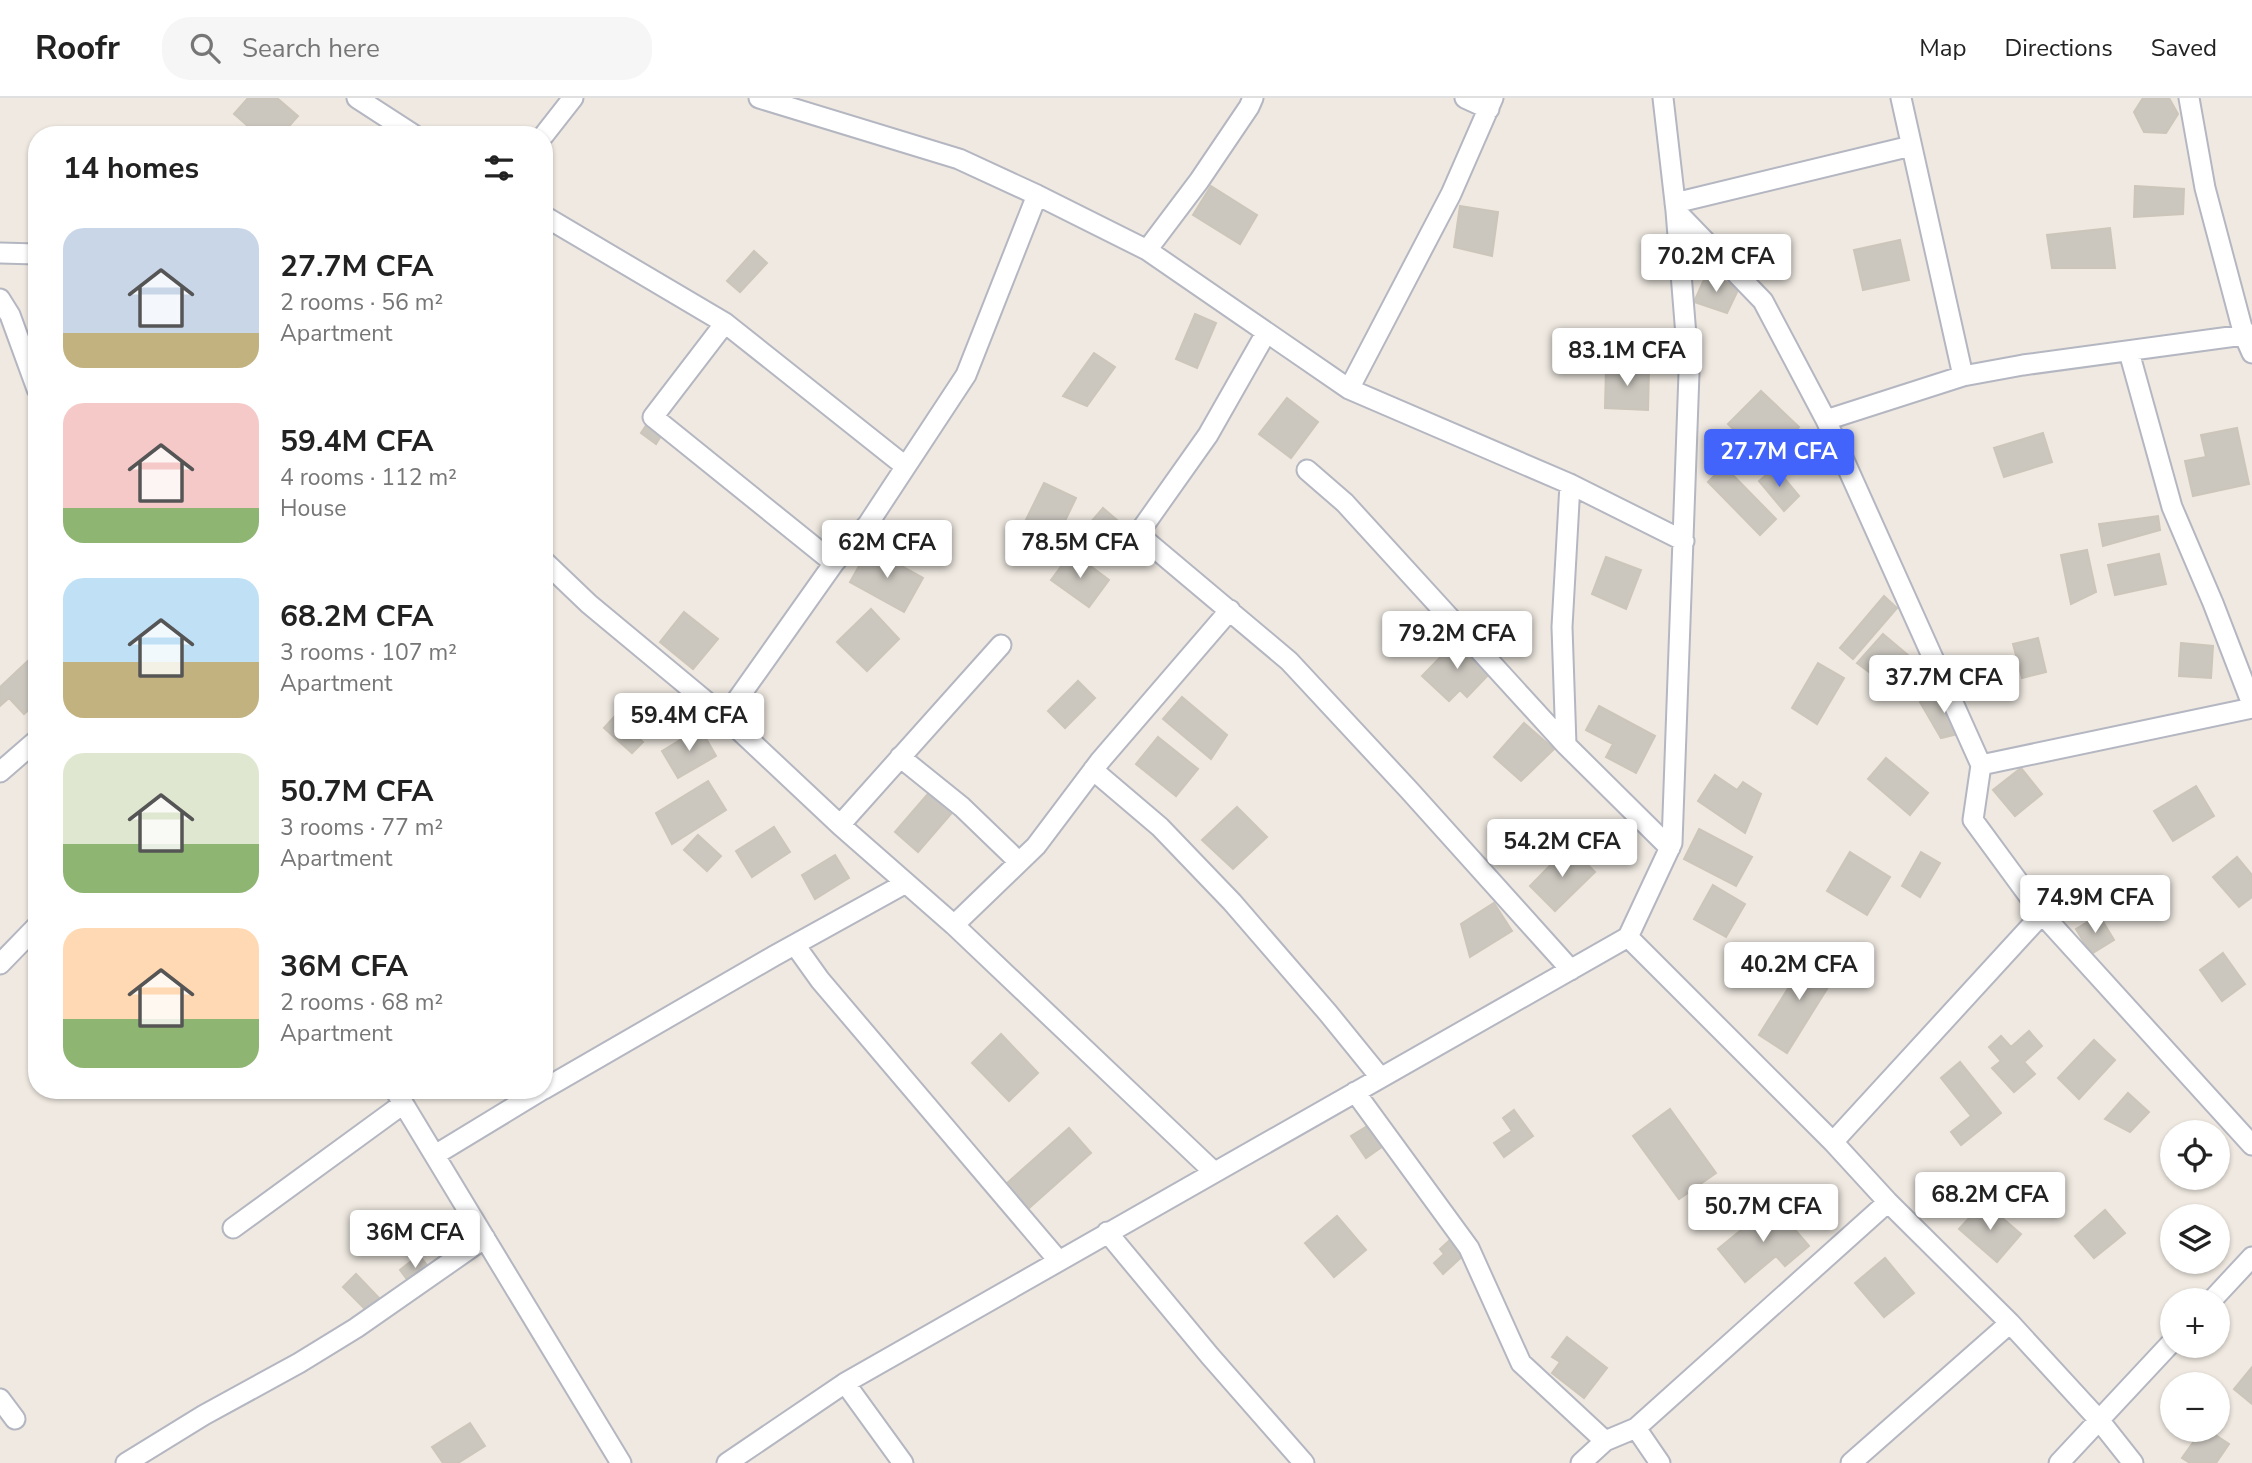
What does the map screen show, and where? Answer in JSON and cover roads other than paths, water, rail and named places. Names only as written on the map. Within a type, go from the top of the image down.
[{"type":"street","points":[[357,98],[400,126]]},
{"type":"street","points":[[551,126],[573,98]]},
{"type":"street","points":[[759,98],[959,159],[1037,195],[1147,250],[1349,388],[1570,484],[1684,541]]},
{"type":"street","points":[[1147,250],[1250,107],[1253,98]]},
{"type":"street","points":[[1349,388],[1451,194],[1491,103],[1465,98]]},
{"type":"street","points":[[727,1463],[845,1383],[1628,937],[1672,843],[1689,373],[1663,98]]},
{"type":"street","points":[[1901,98],[1963,376]]},
{"type":"street","points":[[1826,420],[1963,376],[2022,365],[2249,341],[2205,188],[2189,98]]},
{"type":"street","points":[[1675,207],[1911,146]]},
{"type":"street","points":[[725,718],[834,563],[868,524],[966,375],[1037,195]]},
{"type":"street","points":[[1675,207],[1763,301],[1826,420],[1982,765],[1973,821],[2042,914],[2252,1145]]},
{"type":"street","points":[[553,221],[725,323],[905,466]]},
{"type":"street","points":[[0,253],[28,254]]},
{"type":"street","points":[[0,299],[10,315],[28,364]]},
{"type":"street","points":[[725,323],[653,417],[834,563]]},
{"type":"street","points":[[1266,332],[1208,435],[1138,534],[1289,661],[1571,970]]},
{"type":"street","points":[[1982,765],[2252,706],[2213,603],[2172,507],[2129,352]]},
{"type":"street","points":[[1307,470],[1354,513],[1566,745],[1670,848]]},
{"type":"street","points":[[1566,745],[1562,627],[1570,484]]},
{"type":"street","points":[[553,570],[589,604],[725,718],[840,825],[954,925],[1214,1172]]},
{"type":"street","points":[[954,925],[1036,846],[1093,770],[1230,610]]},
{"type":"street","points":[[840,825],[1001,645]]},
{"type":"street","points":[[0,772],[28,748]]},
{"type":"street","points":[[900,757],[962,807],[1019,862]]},
{"type":"street","points":[[1093,770],[1160,827],[1232,902],[1380,1077]]},
{"type":"street","points":[[553,1084],[906,883]]},
{"type":"street","points":[[1833,1142],[2042,914]]},
{"type":"street","points":[[0,964],[28,935]]},
{"type":"street","points":[[1628,937],[2010,1323],[2099,1420],[2133,1463]]},
{"type":"street","points":[[795,944],[820,980],[1058,1261]]},
{"type":"street","points":[[1355,1091],[1469,1248],[1521,1363],[1605,1441]]},
{"type":"street","points":[[233,1228],[396,1099]]},
{"type":"street","points":[[400,1099],[621,1463]]},
{"type":"street","points":[[435,1155],[528,1099]]},
{"type":"street","points":[[1581,1463],[1605,1441],[1636,1428],[1888,1202]]},
{"type":"street","points":[[1107,1232],[1304,1463]]},
{"type":"street","points":[[126,1463],[345,1335],[485,1238]]},
{"type":"street","points":[[2222,1288],[2252,1257]]},
{"type":"street","points":[[1851,1463],[2010,1323]]},
{"type":"street","points":[[2059,1463],[2160,1355]]},
{"type":"street","points":[[845,1383],[903,1463]]},
{"type":"street","points":[[0,1399],[15,1419]]},
{"type":"street","points":[[1636,1428],[1660,1463]]}]
